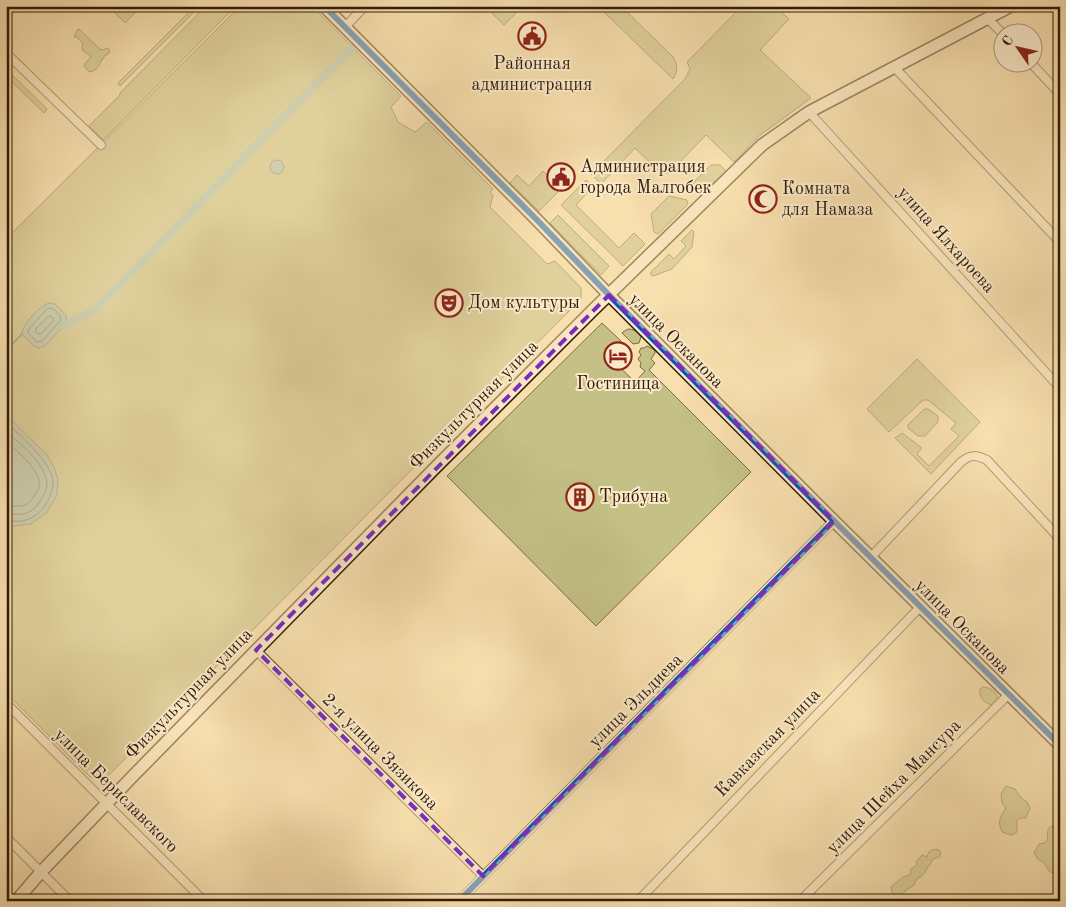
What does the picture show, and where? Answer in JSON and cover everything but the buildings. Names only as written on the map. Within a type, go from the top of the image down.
[{"type":"main road","name":"улица Осканова","points":[[324,6],[834,521],[1060,745]]},
{"type":"main road","name":"Физкультурная улица","points":[[16,901],[41,872],[432,471],[762,145],[809,112],[1011,6]]},
{"type":"street","points":[[345,27],[365,6]]},
{"type":"street","points":[[988,19],[994,25]]},
{"type":"street","points":[[6,53],[101,144]]},
{"type":"street","points":[[894,67],[1060,242]]},
{"type":"street","points":[[1039,72],[1060,94]]},
{"type":"street","name":"улица Ялхароева","points":[[809,112],[1060,388]]},
{"type":"street","points":[[870,557],[961,462],[967,457],[975,456],[987,460],[1060,539]]},
{"type":"street","name":"улица Эльдиева","points":[[459,901],[834,521]]},
{"type":"street","name":"Кавказская улица","points":[[638,901],[921,606]]},
{"type":"street","name":"2-я улица Зязикова","points":[[256,650],[483,876]]},
{"type":"street","name":"улица Шейха Мансура","points":[[800,901],[1009,694]]},
{"type":"street","name":"улица Бериславского","points":[[7,705],[204,901]]},
{"type":"street","points":[[6,837],[70,901]]},
{"type":"highlighted area","points":[[609,295],[834,521],[483,876],[256,650]]},
{"type":"shaded area","points":[[108,6],[142,6],[125,23]]},
{"type":"shaded area","points":[[195,6],[200,6],[120,86],[118,83]]},
{"type":"shaded area","points":[[206,6],[236,6],[103,140],[89,126]]},
{"type":"shaded area","points":[[240,6],[312,6],[401,96],[391,107],[398,122],[415,132],[427,122],[493,189],[490,192],[493,195],[490,207],[547,264],[555,261],[581,288],[581,299],[107,777],[90,777],[6,693],[6,239]]},
{"type":"shaded area","points":[[485,6],[523,6],[504,25]]},
{"type":"shaded area","points":[[605,6],[621,6],[673,57],[677,68],[673,79],[602,10]]},
{"type":"shaded area","points":[[742,6],[775,6],[789,19],[760,50],[811,98],[759,136],[734,162],[706,135],[669,173],[660,172],[635,148],[601,184],[591,174],[685,79],[690,69],[687,62]]},
{"type":"shaded area","points":[[78,29],[99,48],[102,50],[108,48],[110,52],[105,55],[94,71],[89,72],[84,66],[91,56],[83,51],[83,44],[78,38],[74,37]]},
{"type":"shaded area","points":[[11,74],[47,109],[44,113],[8,78]]},
{"type":"shaded area","points":[[711,165],[720,165],[726,171],[704,193],[693,183]]},
{"type":"shaded area","points":[[543,171],[555,183],[552,186],[558,192],[539,211],[510,183],[517,175],[529,186]]},
{"type":"shaded area","points":[[586,180],[596,190],[593,192],[590,190],[576,205],[619,248],[634,233],[645,244],[623,266],[561,205]]},
{"type":"shaded area","points":[[669,196],[687,200],[688,204],[658,234],[654,232],[651,214]]},
{"type":"shaded area","points":[[558,215],[609,266],[601,275],[550,223]]},
{"type":"shaded area","points":[[692,230],[694,232],[692,247],[672,269],[653,276],[651,275],[651,272],[669,254],[674,259],[686,246],[681,241]]},
{"type":"shaded area","points":[[632,305],[640,306],[646,310],[649,314],[646,320],[640,321],[630,309]]},
{"type":"shaded area","points":[[602,323],[621,341],[607,355],[635,382],[645,371],[640,367],[641,363],[638,359],[641,355],[639,352],[641,348],[647,346],[655,350],[651,359],[655,363],[649,370],[751,472],[596,626],[447,476]]},
{"type":"shaded area","points":[[628,329],[634,330],[640,335],[639,343],[633,344],[622,333]]},
{"type":"shaded area","points":[[917,359],[980,422],[931,474],[895,438],[902,433],[922,448],[917,454],[929,466],[959,436],[951,429],[956,423],[928,400],[923,400],[889,432],[867,409]]},
{"type":"shaded area","points":[[924,409],[928,409],[938,416],[938,422],[925,436],[918,436],[908,428],[908,425]]},
{"type":"shaded area","points":[[983,687],[989,688],[994,692],[998,702],[992,705],[984,701],[980,692],[980,689]]},
{"type":"shaded area","points":[[1006,786],[1015,789],[1030,808],[1026,818],[1017,820],[1017,832],[1012,835],[1002,832],[999,822],[1006,808],[1002,803],[1001,794]]},
{"type":"shaded area","points":[[1052,826],[1060,828],[1060,873],[1058,875],[1050,872],[1034,853],[1039,844],[1047,841],[1048,829]]},
{"type":"shaded area","points":[[936,849],[941,853],[939,857],[933,859],[914,885],[901,896],[892,893],[891,887],[903,877],[910,875],[911,869],[917,865],[916,862],[922,855],[927,857],[930,851]]},
{"type":"water","points":[[274,160],[280,160],[284,167],[280,174],[274,174],[270,170],[270,164]]},
{"type":"water","points":[[49,303],[55,304],[66,315],[66,321],[45,346],[39,348],[34,346],[22,334],[25,325],[32,316]]},
{"type":"water","points":[[6,415],[47,455],[54,467],[58,480],[57,495],[47,512],[31,524],[13,526],[6,523]]},
{"type":"waterway","points":[[63,326],[94,310],[354,46]]},
{"type":"waterway","points":[[6,351],[22,334]]},
{"type":"cycle path","points":[[324,6],[834,521],[1060,745]]},
{"type":"cycle path","points":[[459,901],[834,521]]},
{"type":"place","name":"Районная администрация","points":[[532,36]]},
{"type":"place","name":"Администрация города Малгобек","points":[[561,177]]},
{"type":"place","name":"Комната для Намаза","points":[[763,199]]},
{"type":"place","name":"Дом культуры","points":[[449,303]]},
{"type":"place","name":"Гостиница","points":[[618,356]]},
{"type":"place","name":"Трибуна","points":[[580,497]]}]
